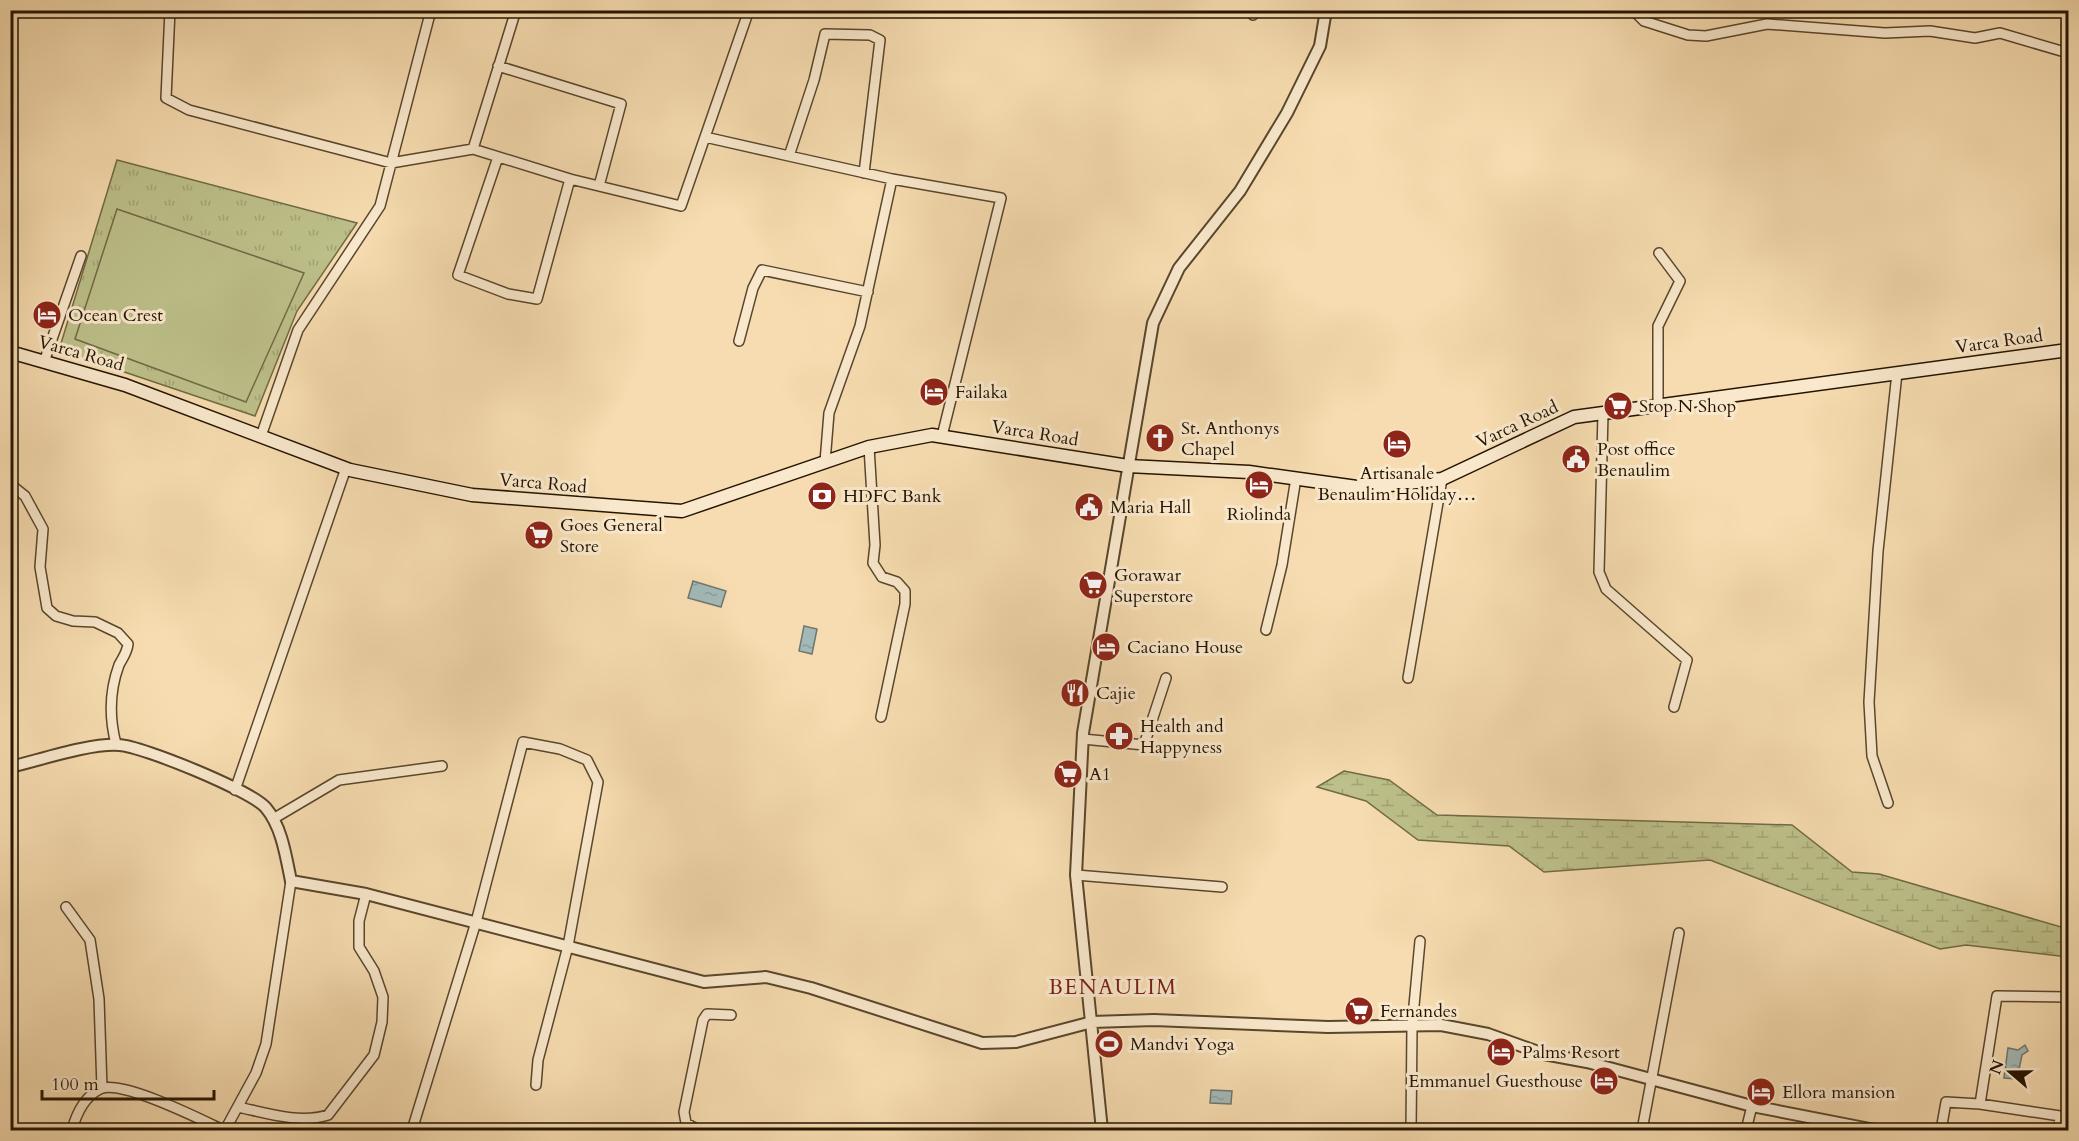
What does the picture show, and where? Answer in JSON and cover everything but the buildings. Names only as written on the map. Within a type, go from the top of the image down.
[{"type":"main road","name":"Varca Road","points":[[10,352],[125,385],[346,468],[472,495],[682,511],[869,447],[932,435],[1128,466],[1249,472],[1364,488],[1442,478],[1574,417],[2068,350]]},
{"type":"street","points":[[170,10],[166,98],[189,110],[391,163],[473,149],[570,179],[681,206],[749,10]]},
{"type":"street","points":[[261,436],[298,330],[380,206],[431,10]]},
{"type":"street","points":[[473,149],[516,10]]},
{"type":"street","points":[[1102,1131],[1076,875],[1083,739],[1153,323],[1179,268],[1240,191],[1287,113],[1320,46],[1326,10]]},
{"type":"street","points":[[1633,10],[1644,21],[1688,35],[1706,36],[1767,24],[1885,33],[1930,31],[1975,38],[2000,33],[2068,53]]},
{"type":"street","points":[[789,156],[814,80],[825,34],[870,35],[880,40],[864,173]]},
{"type":"street","points":[[498,66],[621,104],[600,186]]},
{"type":"street","points":[[705,137],[892,180],[1001,198],[942,436]]},
{"type":"street","points":[[498,157],[458,275],[508,294],[537,299],[570,179]]},
{"type":"street","points":[[825,462],[829,413],[860,326],[892,180]]},
{"type":"street","points":[[1658,406],[1658,326],[1680,281],[1659,253]]},
{"type":"street","points":[[44,362],[81,256]]},
{"type":"street","points":[[738,341],[753,288],[762,270],[868,292]]},
{"type":"street","points":[[1888,803],[1872,756],[1869,702],[1878,551],[1897,373]]},
{"type":"street","points":[[1603,413],[1599,572],[1606,589],[1687,660],[1674,707]]},
{"type":"street","points":[[869,447],[875,545],[873,563],[882,577],[897,582],[905,591],[905,604],[881,717]]},
{"type":"street","points":[[235,790],[346,468]]},
{"type":"street","points":[[1266,630],[1282,566],[1296,478]]},
{"type":"street","points":[[1408,678],[1442,478]]},
{"type":"street","points":[[10,484],[25,496],[43,529],[40,567],[47,608],[56,616],[73,621],[95,622],[118,633],[128,644],[128,652],[120,664],[112,689],[109,718],[116,744]]},
{"type":"street","points":[[2068,646],[2068,657]]},
{"type":"street","points":[[1083,739],[1144,745],[1166,678]]},
{"type":"street","points":[[412,1131],[476,922],[523,742],[560,749],[587,760],[598,782],[567,946],[538,1060],[536,1085]]},
{"type":"street","points":[[10,767],[116,744],[138,747],[235,790],[265,806],[277,826],[291,881],[266,1044],[256,1073],[224,1131],[147,1097],[120,1089],[102,1088],[87,1098],[72,1131]]},
{"type":"street","points":[[273,819],[339,780],[442,766]]},
{"type":"street","points":[[1076,875],[1222,887]]},
{"type":"street","points":[[291,881],[366,894],[704,982],[766,977],[800,985],[982,1043],[1016,1042],[1092,1022],[1154,1020],[1328,1027],[1441,1025],[1488,1034],[1545,1054],[1651,1078],[1827,1126],[1875,1131]]},
{"type":"street","points":[[238,1107],[277,1116],[317,1119],[328,1115],[374,1055],[382,1022],[383,997],[374,971],[360,947],[359,921],[366,894]]},
{"type":"street","points":[[66,907],[90,940],[99,999],[102,1088]]},
{"type":"street","points":[[1642,1131],[1679,933]]},
{"type":"street","points":[[1411,1131],[1412,1027],[1420,941]]},
{"type":"street","points":[[1980,1104],[1997,996],[2068,998]]},
{"type":"street","points":[[699,1131],[686,1123],[684,1112],[703,1020],[707,1014],[731,1015]]},
{"type":"street","points":[[1941,1131],[1946,1102],[1980,1104],[2060,1116],[2059,1131]]},
{"type":"street","points":[[1746,1131],[1752,1106]]},
{"type":"green space","points":[[117,160],[357,223],[297,311],[255,416],[59,350]]},
{"type":"green space","points":[[117,209],[304,273],[246,402],[75,339]]},
{"type":"green space","points":[[1344,771],[1389,780],[1437,815],[1792,825],[1852,872],[1879,874],[2068,929],[2068,957],[1966,945],[1940,949],[1710,860],[1544,872],[1509,846],[1418,840],[1366,801],[1317,787]]},
{"type":"water","points":[[693,581],[726,591],[721,607],[688,598]]},
{"type":"water","points":[[804,626],[817,629],[812,654],[799,651]]},
{"type":"water","points":[[2025,1045],[2028,1051],[2022,1055],[2017,1079],[2004,1078],[2008,1048],[2018,1050]]},
{"type":"water","points":[[1211,1090],[1232,1091],[1231,1104],[1210,1103]]},
{"type":"place","name":"Ocean Crest","points":[[47,315]]},
{"type":"place","name":"Failaka","points":[[934,392]]},
{"type":"place","name":"Stop N Shop","points":[[1618,406]]},
{"type":"place","name":"St. Anthonys Chapel","points":[[1160,438]]},
{"type":"place","name":"Artisanale Benaulim Holiday…","points":[[1397,444]]},
{"type":"place","name":"Post office Benaulim","points":[[1576,459]]},
{"type":"place","name":"Riolinda","points":[[1259,485]]},
{"type":"place","name":"HDFC Bank","points":[[822,496]]},
{"type":"place","name":"Maria Hall","points":[[1089,507]]},
{"type":"place","name":"Goes General Store","points":[[539,535]]},
{"type":"place","name":"Gorawar Superstore","points":[[1093,585]]},
{"type":"place","name":"Caciano House","points":[[1106,647]]},
{"type":"place","name":"Cajie","points":[[1075,693]]},
{"type":"place","name":"Health and Happyness","points":[[1119,736]]},
{"type":"place","name":"A1","points":[[1068,774]]},
{"type":"place","name":"Fernandes","points":[[1359,1011]]},
{"type":"place","name":"Mandvi Yoga","points":[[1109,1044]]},
{"type":"place","name":"Palms Resort","points":[[1501,1052]]},
{"type":"place","name":"Emmanuel Guesthouse","points":[[1604,1081]]},
{"type":"place","name":"Ellora mansion","points":[[1761,1092]]},
{"type":"district","name":"BENAULIM","points":[[1113,987]]}]
